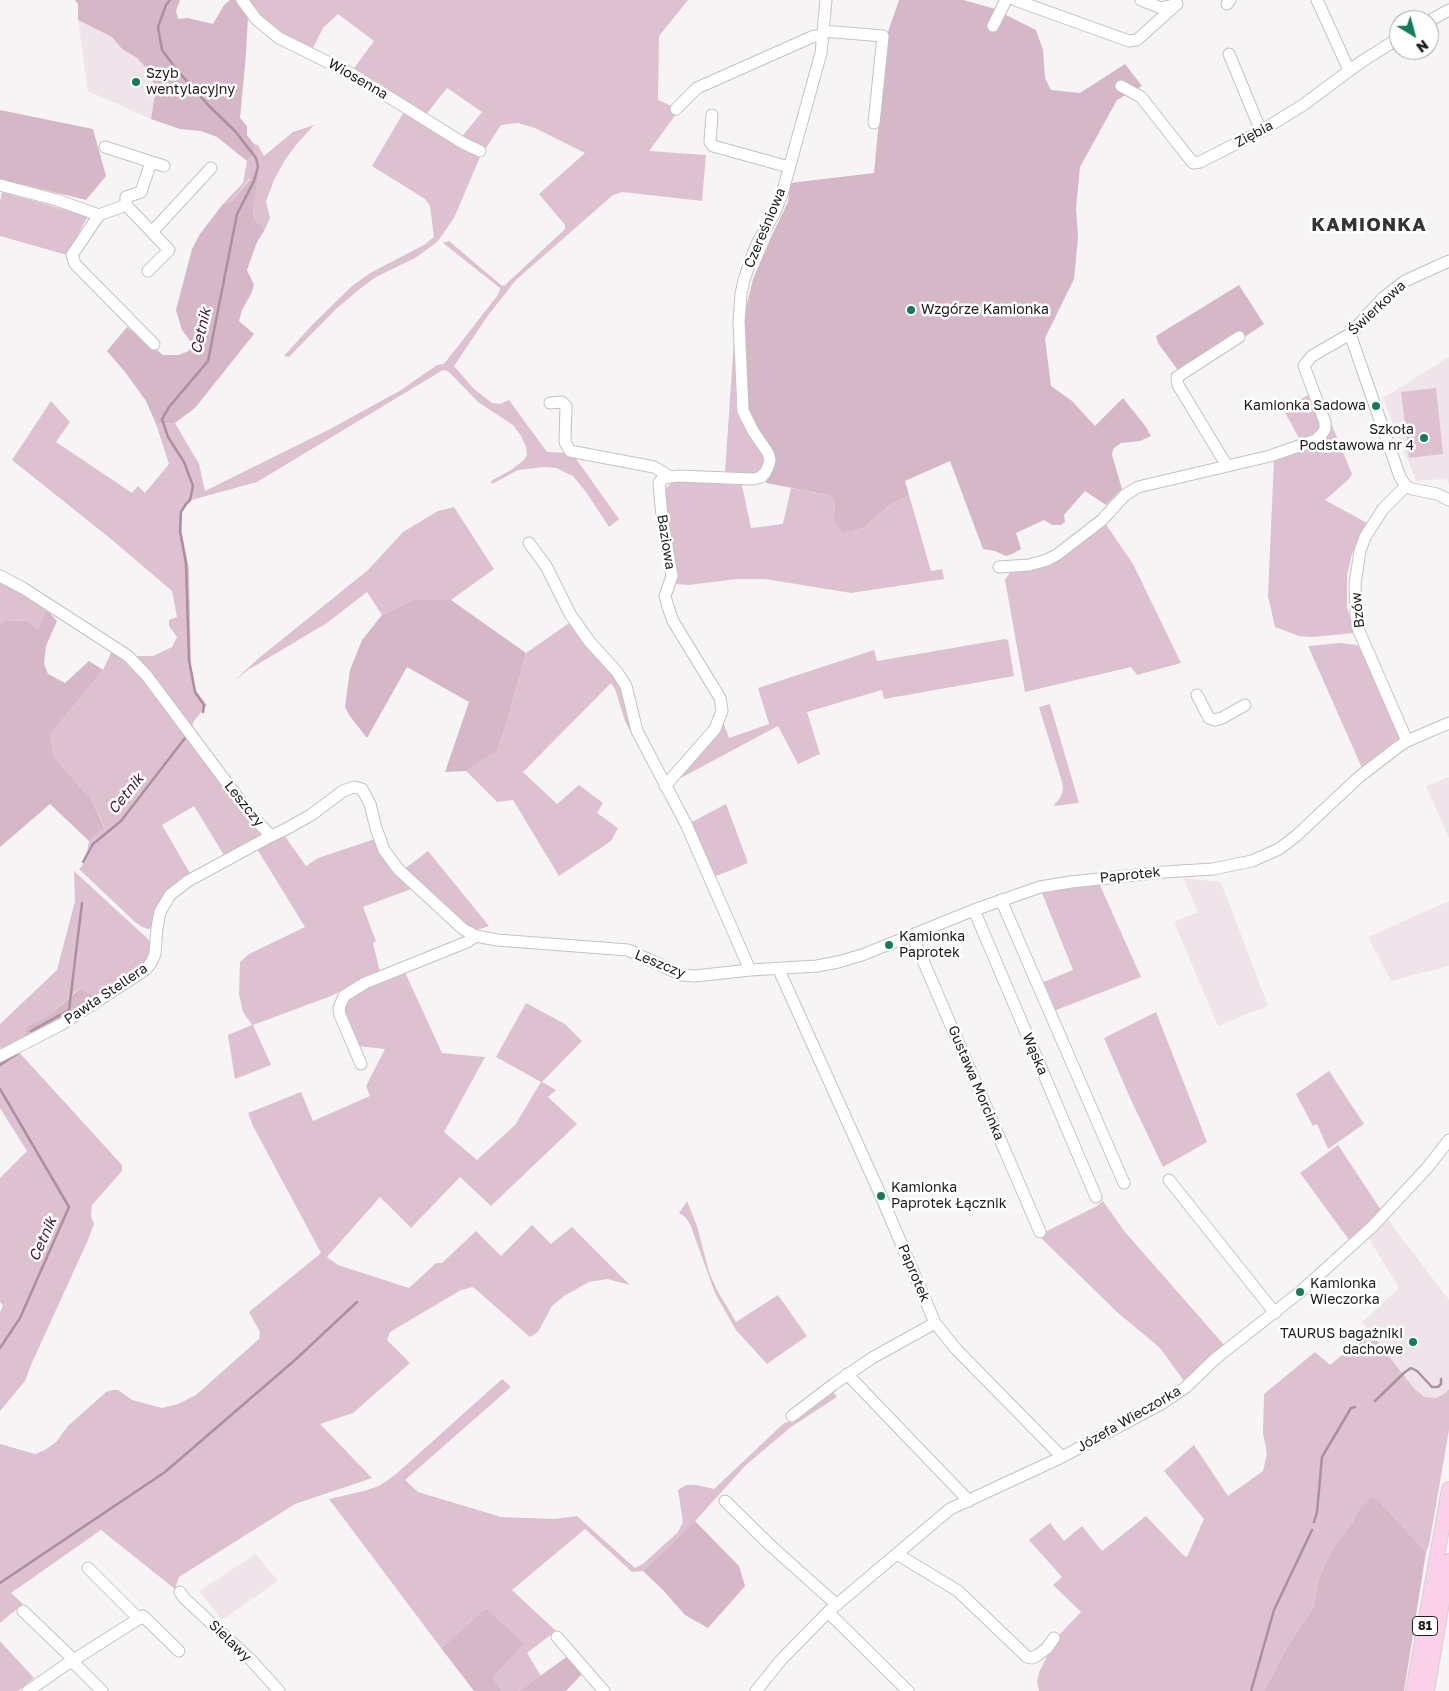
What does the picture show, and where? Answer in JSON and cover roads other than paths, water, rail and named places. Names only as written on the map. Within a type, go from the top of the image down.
[{"type":"main road","name":"81","points":[[1427,1691],[1444,1565],[1449,1489]]},
{"type":"main road","name":"81","points":[[1413,1691],[1444,1565]]},
{"type":"street","name":"Wiosenna","points":[[242,0],[256,19],[279,38],[352,74],[463,143],[480,150]]},
{"type":"street","name":"Czereśniowa","points":[[669,476],[753,479],[765,474],[768,467],[770,460],[768,453],[752,430],[743,411],[738,321],[744,280],[758,242],[774,214],[815,75],[821,53],[826,0]]},
{"type":"street","points":[[993,26],[1006,0]]},
{"type":"street","points":[[1015,0],[1129,41],[1137,40],[1179,2]]},
{"type":"street","points":[[1140,0],[1161,8],[1179,2]]},
{"type":"street","points":[[1317,0],[1348,70]]},
{"type":"street","points":[[676,109],[697,88],[814,36],[823,33],[883,36],[874,123]]},
{"type":"street","name":"Ziębia","points":[[1121,86],[1141,97],[1193,163],[1200,162],[1261,131],[1303,105],[1348,70],[1389,44]]},
{"type":"street","points":[[1229,54],[1261,131]]},
{"type":"street","points":[[712,116],[710,142],[713,146],[789,167]]},
{"type":"street","points":[[105,147],[164,166]]},
{"type":"street","points":[[148,271],[169,250],[126,205],[126,197],[141,192],[152,162]]},
{"type":"street","points":[[152,232],[211,168]]},
{"type":"street","points":[[0,185],[57,200],[99,215]]},
{"type":"street","points":[[126,205],[99,215],[72,255],[75,264],[154,344]]},
{"type":"street","name":"Świerkowa","points":[[999,567],[1029,565],[1058,554],[1102,520],[1125,495],[1138,487],[1270,456],[1316,440],[1322,434],[1325,422],[1304,366],[1312,356],[1350,334],[1384,297],[1405,281],[1449,261]]},
{"type":"street","points":[[1350,334],[1400,477],[1406,486],[1412,490],[1437,494],[1449,500]]},
{"type":"street","points":[[1227,466],[1178,386],[1177,376],[1239,337]]},
{"type":"street","points":[[550,403],[562,402],[566,406],[565,442],[570,451],[654,467],[669,476]]},
{"type":"street","name":"Baziowa","points":[[665,786],[714,729],[722,711],[720,698],[673,621],[665,596],[672,576],[663,526],[659,483],[663,478],[669,476]]},
{"type":"street","name":"Bzów","points":[[1406,486],[1384,509],[1365,537],[1360,551],[1355,584],[1356,615],[1359,631],[1407,741]]},
{"type":"street","points":[[529,543],[546,566],[554,586],[588,641],[622,680],[628,695],[637,732],[698,851],[750,970]]},
{"type":"street","name":"Leszczy","points":[[0,576],[23,588],[128,656],[147,676],[251,815],[271,836],[310,815],[343,791],[354,787],[362,789],[370,804],[384,850],[398,870],[453,922],[463,929],[476,936],[497,940],[628,950],[682,975],[695,976]]},
{"type":"street","points":[[1197,695],[1209,718],[1215,720],[1245,705]]},
{"type":"street","name":"Paprotek","points":[[695,976],[750,970],[779,970],[838,962],[1040,887],[1164,872],[1213,869],[1252,861],[1278,849],[1296,836],[1359,777],[1407,741],[1449,723]]},
{"type":"street","name":"Pawła Stellera","points":[[0,1056],[62,1024],[145,970],[155,954],[160,912],[170,895],[188,881],[271,836]]},
{"type":"street","points":[[1002,900],[1124,1183]]},
{"type":"street","name":"Wąska","points":[[974,910],[1096,1197]]},
{"type":"street","name":"Gustawa Morcinka","points":[[912,935],[1040,1232]]},
{"type":"street","points":[[361,1064],[340,1015],[339,1008],[344,996],[364,983],[467,942],[476,936]]},
{"type":"street","name":"Paprotek","points":[[779,970],[889,1214],[935,1323],[956,1349],[1062,1457]]},
{"type":"street","name":"Józefa Wieczorka","points":[[756,1691],[781,1660],[832,1608],[950,1509],[969,1502],[1062,1457],[1161,1404],[1186,1387],[1215,1359],[1275,1313],[1372,1227],[1427,1168],[1449,1140]]},
{"type":"street","points":[[1169,1180],[1275,1313]]},
{"type":"street","points":[[792,1416],[847,1374],[935,1323]]},
{"type":"street","points":[[847,1374],[969,1502]]},
{"type":"street","points":[[725,1501],[832,1608],[908,1691]]},
{"type":"street","points":[[897,1554],[958,1591],[1026,1657],[1032,1658],[1038,1655],[1047,1648],[1054,1638]]},
{"type":"street","points":[[88,1568],[139,1619]]},
{"type":"street","name":"Sielawy","points":[[180,1592],[184,1598],[251,1660],[279,1691]]},
{"type":"street","points":[[23,1611],[102,1691]]},
{"type":"street","points":[[28,1691],[143,1616],[179,1651]]},
{"type":"street","points":[[557,1637],[604,1691]]},
{"type":"waterway","name":"Cetnik","points":[[170,0],[166,5],[158,27],[162,50],[209,106],[235,131],[256,158],[258,167],[254,181],[237,214],[208,361],[169,407],[162,419],[168,437],[184,462],[193,486],[190,500],[181,512],[180,531],[186,563],[189,660],[195,692],[204,705],[203,712]]},
{"type":"waterway","name":"Cetnik","points":[[83,862],[93,844],[121,821],[185,738]]},
{"type":"waterway","name":"Cetnik","points":[[31,1031],[69,1010],[82,903]]},
{"type":"waterway","name":"Cetnik","points":[[0,1065],[17,1054]]},
{"type":"waterway","name":"Cetnik","points":[[0,1089],[69,1207],[20,1318],[0,1348]]},
{"type":"waterway","points":[[0,1583],[165,1472],[295,1360],[357,1302]]},
{"type":"waterway","points":[[1375,1401],[1411,1368],[1417,1371],[1432,1387],[1438,1387],[1441,1384],[1441,1379]]},
{"type":"waterway","points":[[1314,1522],[1317,1512],[1322,1457],[1351,1408],[1355,1407]]},
{"type":"waterway","points":[[1251,1691],[1274,1610],[1312,1530]]},
{"type":"place","name":"Szyb wentylacyjny","points":[[136,82]]},
{"type":"place","name":"Wzgórze Kamionka","points":[[911,310]]},
{"type":"place","name":"Kamionka Sadowa","points":[[1376,406]]},
{"type":"place","name":"Szkoła Podstawowa nr 4","points":[[1424,438]]},
{"type":"place","name":"Kamionka Paprotek","points":[[889,945]]},
{"type":"place","name":"Kamionka Paprotek Łącznik","points":[[881,1196]]},
{"type":"place","name":"Kamionka Wieczorka","points":[[1300,1292]]},
{"type":"place","name":"TAURUS bagażniki dachowe","points":[[1413,1342]]},
{"type":"district","name":"KAMIONKA","points":[[1369,225]]}]
